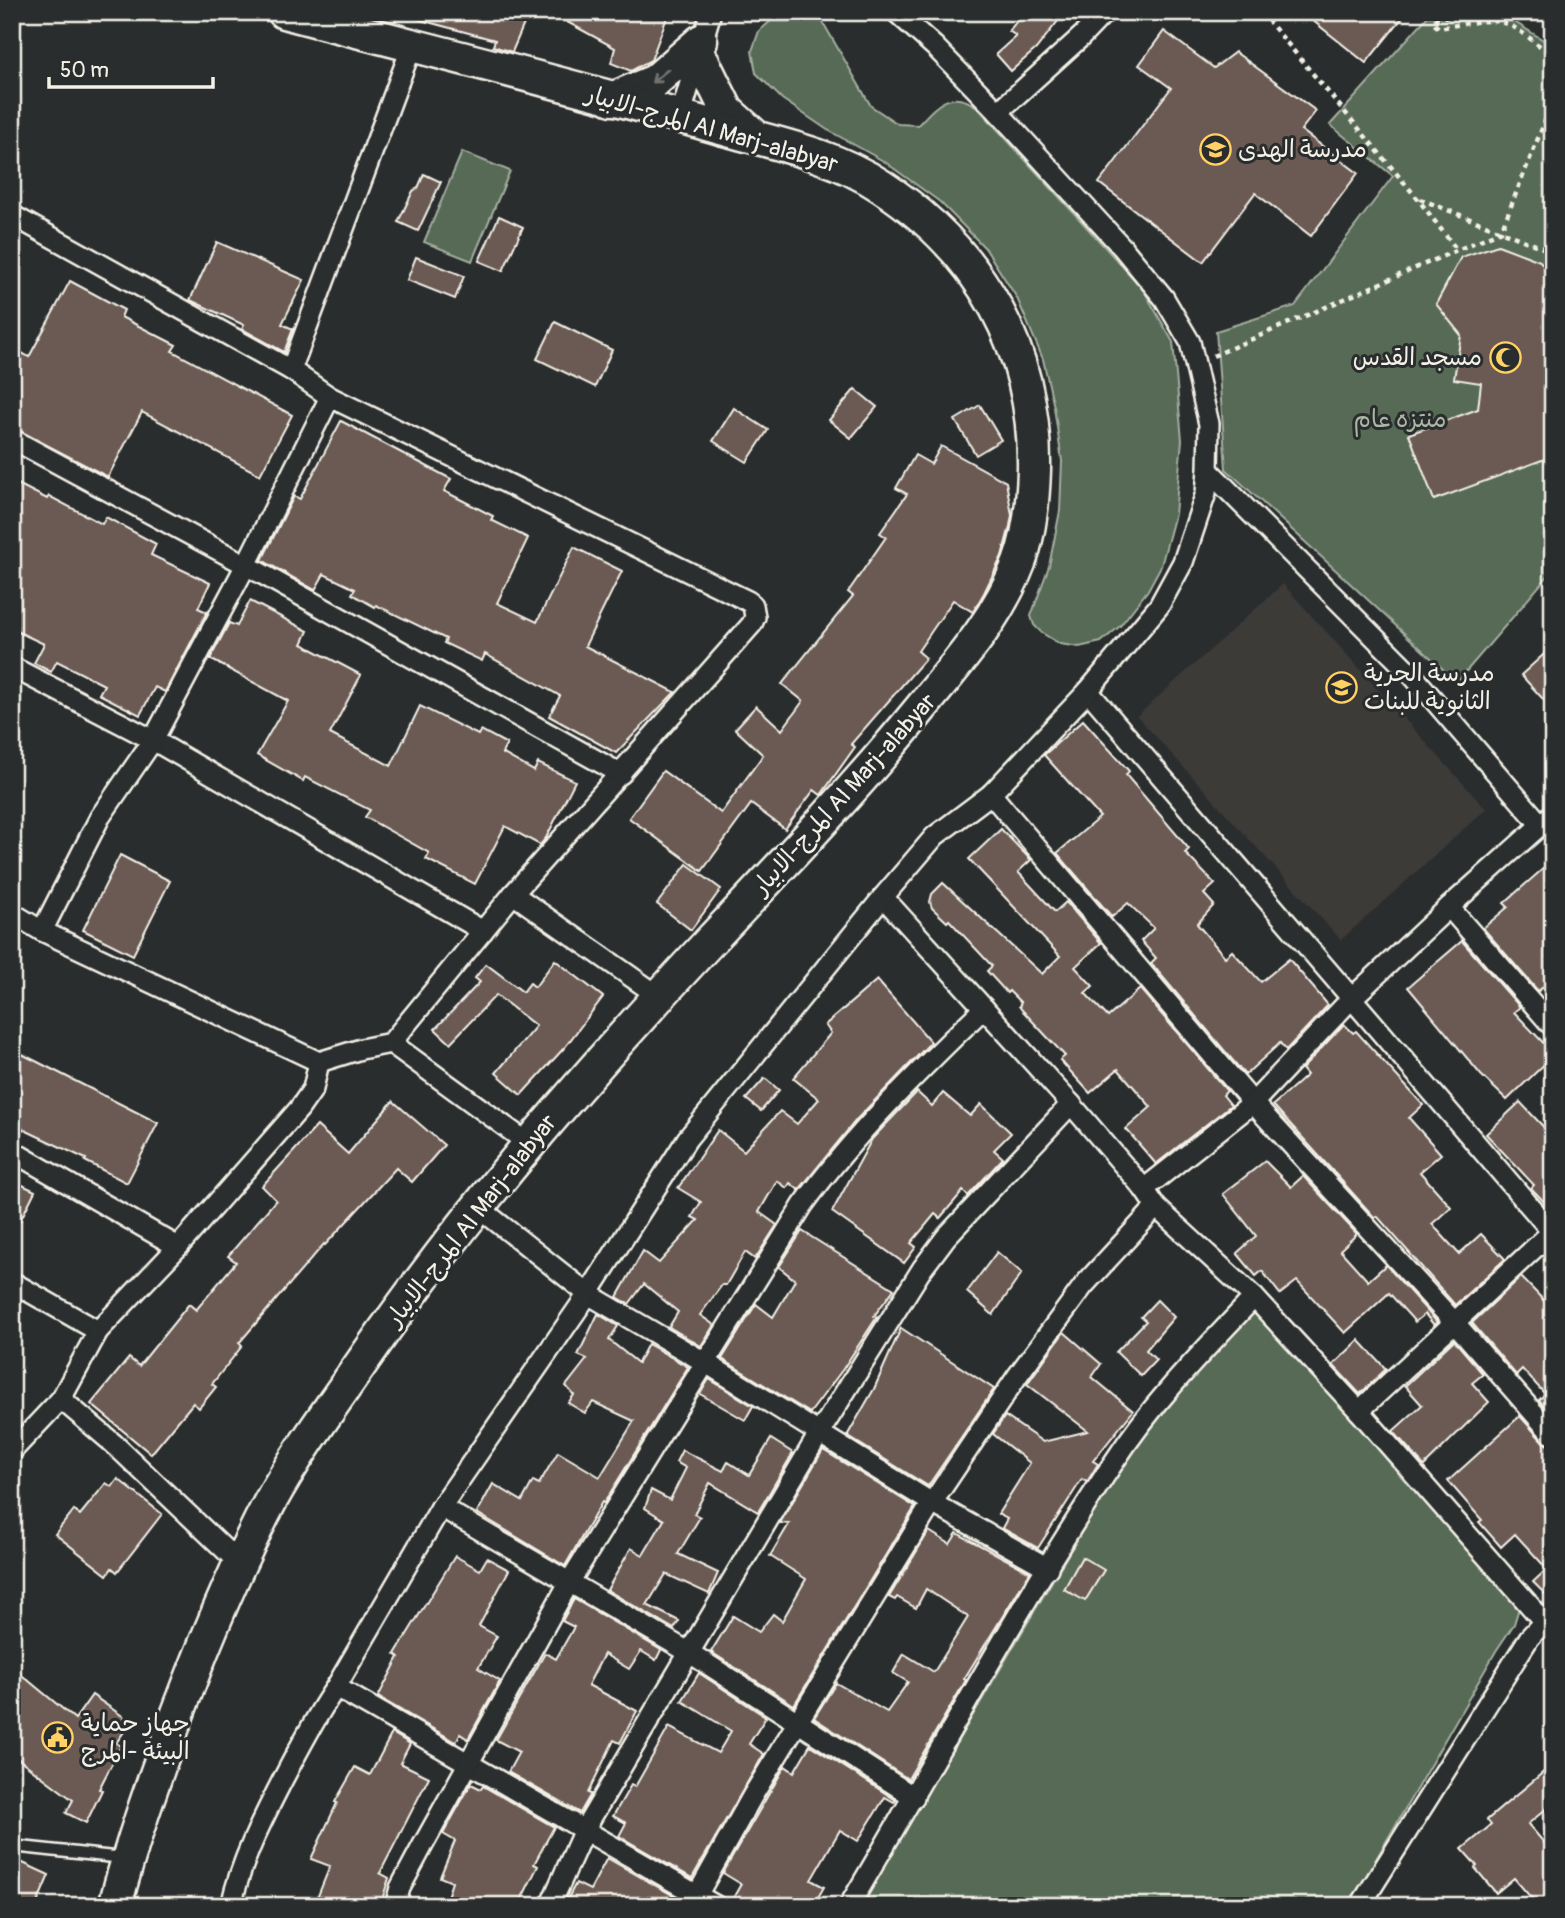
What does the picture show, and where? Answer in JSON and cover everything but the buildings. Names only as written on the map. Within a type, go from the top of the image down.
[{"type":"main road","name":"المرج-الابيار Al Marj-alabyar","points":[[115,1906],[143,1810],[203,1647],[239,1563],[274,1496],[301,1452],[401,1307],[477,1206],[660,997],[872,769],[970,648],[1000,604],[1012,579],[1021,558],[1030,519],[1034,450],[1025,382],[1012,339],[998,308],[954,247],[881,186],[838,162],[680,117],[284,12]]},
{"type":"main road","points":[[612,99],[655,81],[705,26]]},
{"type":"main road","points":[[705,26],[727,111],[758,139]]},
{"type":"street","points":[[230,1906],[244,1858],[316,1715],[336,1687],[441,1507],[588,1294],[687,1139],[935,836],[991,794],[1088,691],[1158,606],[1183,562],[1206,493],[1208,470],[1209,424],[1190,342],[1164,299],[1122,247],[998,112],[935,47],[896,12]]},
{"type":"street","points":[[998,112],[1105,12]]},
{"type":"street","points":[[680,117],[705,26]]},
{"type":"street","points":[[291,370],[412,46]]},
{"type":"street","points":[[12,215],[291,370],[330,397],[753,606],[755,617],[752,624],[621,774],[513,894],[391,1043],[319,1062],[42,931],[12,913]]},
{"type":"street","points":[[42,931],[100,817],[153,740],[246,565],[330,397]]},
{"type":"street","points":[[12,439],[246,565],[621,774]]},
{"type":"street","points":[[1144,1189],[1253,1103],[1351,999],[1549,818],[1413,676],[1208,470]]},
{"type":"street","points":[[12,667],[153,740],[483,931]]},
{"type":"street","points":[[1088,691],[1553,1232],[1359,1412]]},
{"type":"street","points":[[991,794],[1253,1103],[1553,1434]]},
{"type":"street","points":[[513,894],[660,997]]},
{"type":"street","points":[[883,897],[1071,1104],[1144,1189],[1156,1207],[1254,1297],[1550,1622],[1530,1638],[1360,1906]]},
{"type":"street","points":[[1449,907],[1553,1027]]},
{"type":"street","points":[[395,1906],[400,1888],[570,1581],[816,1187],[915,1074],[984,1009]]},
{"type":"street","points":[[391,1043],[529,1144]]},
{"type":"street","points":[[12,1451],[61,1399],[98,1331],[178,1247],[299,1110],[313,1089],[319,1062]]},
{"type":"street","points":[[550,1906],[584,1830],[820,1433],[922,1269],[946,1237],[1071,1104]]},
{"type":"street","points":[[12,1151],[178,1247]]},
{"type":"street","points":[[477,1206],[588,1294],[706,1363],[932,1503],[1048,1568]]},
{"type":"street","points":[[693,1900],[798,1721],[932,1503],[1017,1376],[1084,1285],[1156,1207]]},
{"type":"street","points":[[12,1282],[98,1331]]},
{"type":"street","points":[[849,1906],[1116,1457],[1156,1405],[1254,1297]]},
{"type":"street","points":[[61,1399],[161,1487],[239,1563]]},
{"type":"street","points":[[441,1507],[690,1653],[914,1797]]},
{"type":"street","points":[[336,1687],[584,1830],[693,1900],[716,1906]]},
{"type":"lane","points":[[12,1846],[127,1858]]},
{"type":"path","points":[[1261,12],[1417,198],[1457,250]]},
{"type":"path","points":[[1467,12],[1465,15],[1437,18],[1433,23],[1439,28],[1489,19],[1500,20],[1518,28],[1553,57]]},
{"type":"path","points":[[1195,363],[1501,231],[1553,101]]},
{"type":"path","points":[[1417,198],[1553,252]]},
{"type":"shaded area","points":[[1283,584],[1486,809],[1341,940],[1137,716]]},
{"type":"green space","points":[[785,12],[817,12],[871,106],[898,124],[918,125],[931,111],[951,99],[967,101],[977,107],[1143,289],[1173,342],[1182,440],[1175,514],[1161,566],[1148,590],[1120,626],[1101,642],[1079,647],[1060,644],[1042,633],[1034,625],[1031,616],[1049,566],[1060,511],[1062,461],[1043,359],[1017,298],[985,248],[940,202],[885,162],[826,129],[782,99],[756,73],[752,51],[759,31]]},
{"type":"green space","name":"منتزه عام","points":[[1428,16],[1508,18],[1553,46],[1553,570],[1457,682],[1226,469],[1216,331],[1295,306],[1393,176],[1330,125]]},
{"type":"green space","points":[[462,152],[510,171],[472,261],[424,242]]},
{"type":"green space","points":[[1250,1310],[1258,1310],[1519,1608],[1514,1624],[1349,1906],[860,1906],[1115,1475],[1177,1388]]},
{"type":"place","name":"مدرسة الهدى","points":[[1215,149]]},
{"type":"place","name":"مسجد القدس","points":[[1505,357]]},
{"type":"place","name":"مدرسة الحرية الثانوية للبنات","points":[[1341,687]]},
{"type":"place","name":"جهاز حماية البيئة -المرج","points":[[58,1737]]}]
